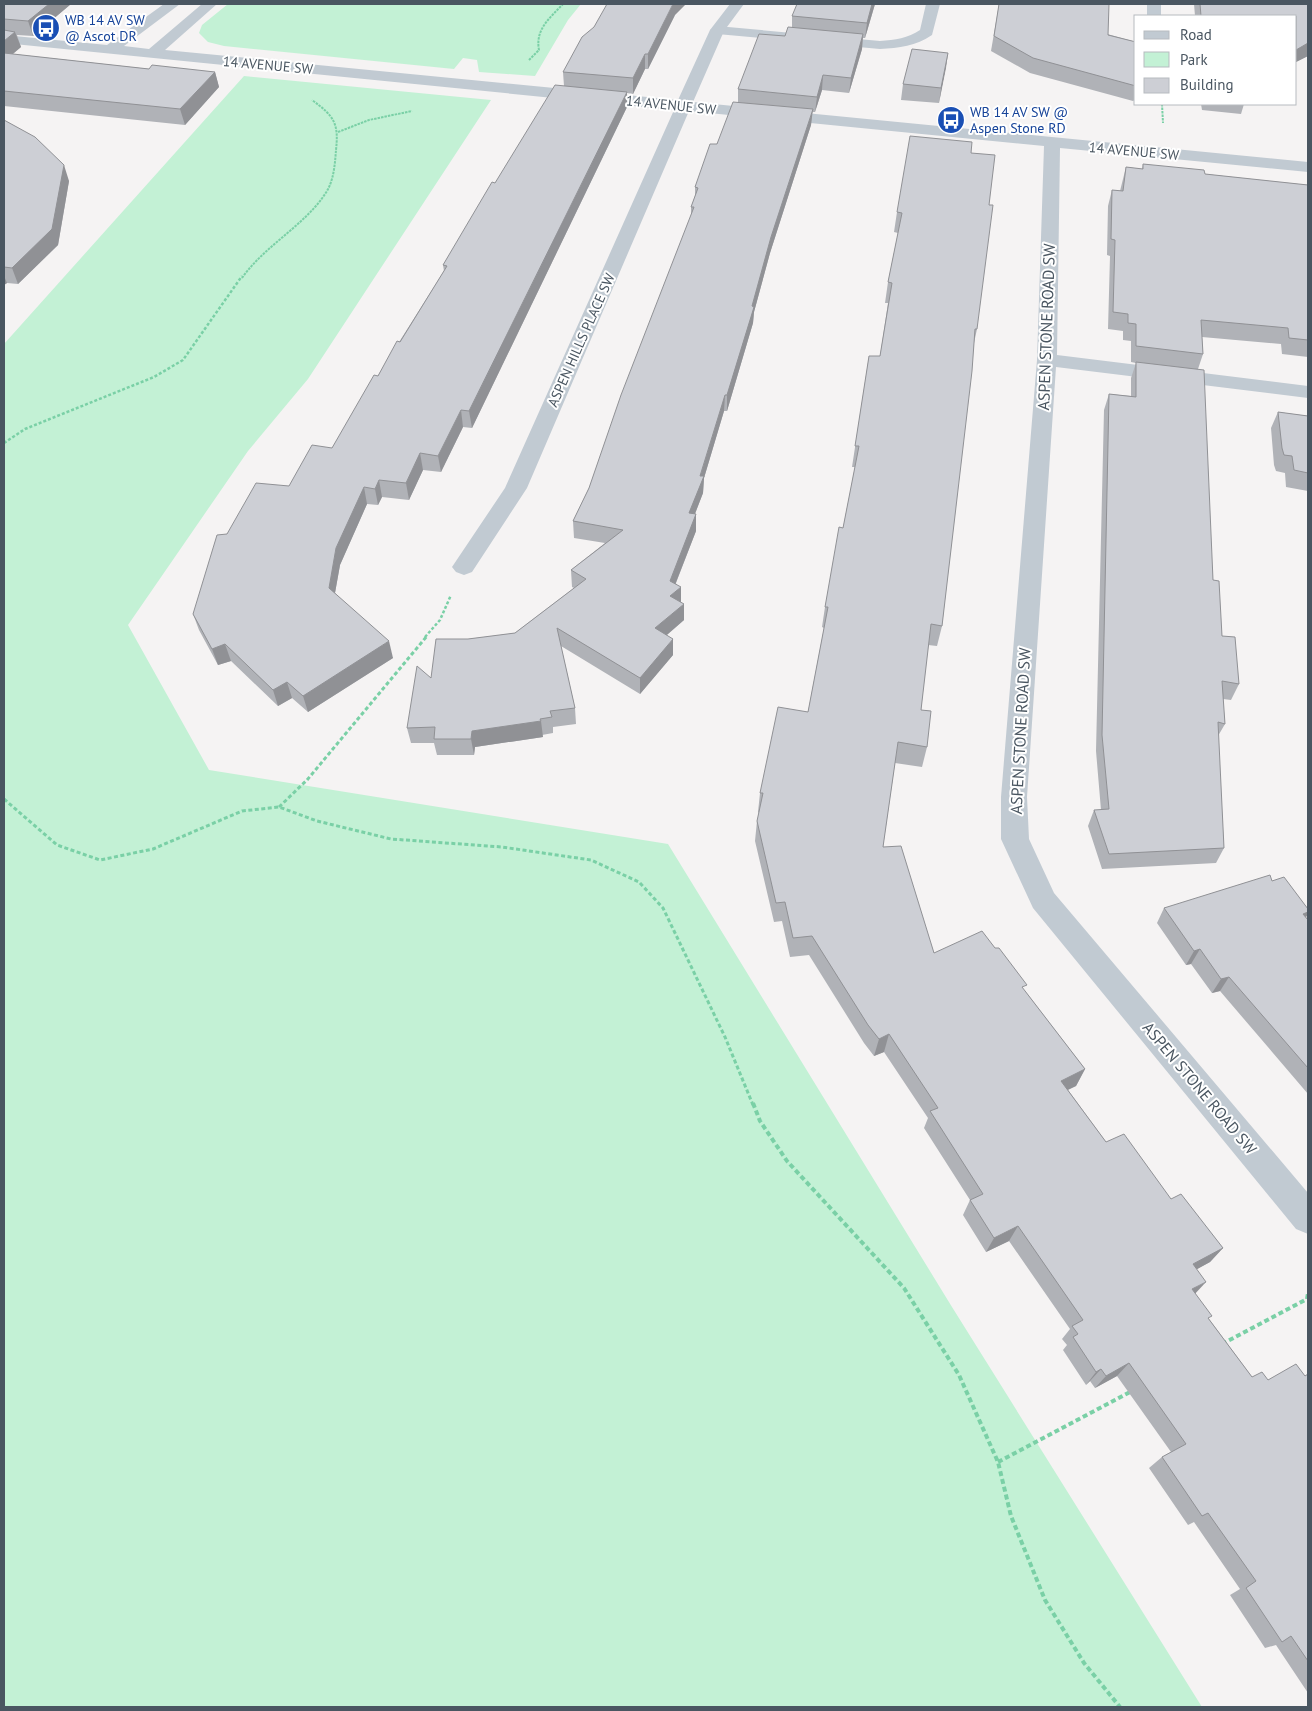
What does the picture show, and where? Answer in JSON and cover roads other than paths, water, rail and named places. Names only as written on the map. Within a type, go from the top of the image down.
[{"type":"street","points":[[109,50],[172,4]]},
{"type":"street","points":[[152,54],[210,4]]},
{"type":"street","name":"ASPEN HILLS PLACE SW","points":[[464,567],[516,488],[717,30],[737,4]]},
{"type":"street","name":"14 AVENUE SW","points":[[4,39],[1308,167]]},
{"type":"street","name":"ASPEN STONE ROAD SW","points":[[1052,143],[1047,360],[1014,797],[1015,839],[1043,900],[1308,1218]]},
{"type":"street","points":[[1047,360],[1308,392]]},
{"type":"lane","points":[[717,30],[880,45],[902,44],[917,40],[927,32],[933,4]]},
{"type":"place","name":"WB 14 AV SW @ Ascot DR","points":[[46,28]]},
{"type":"place","name":"WB 14 AV SW @ Aspen Stone RD","points":[[951,120]]}]
